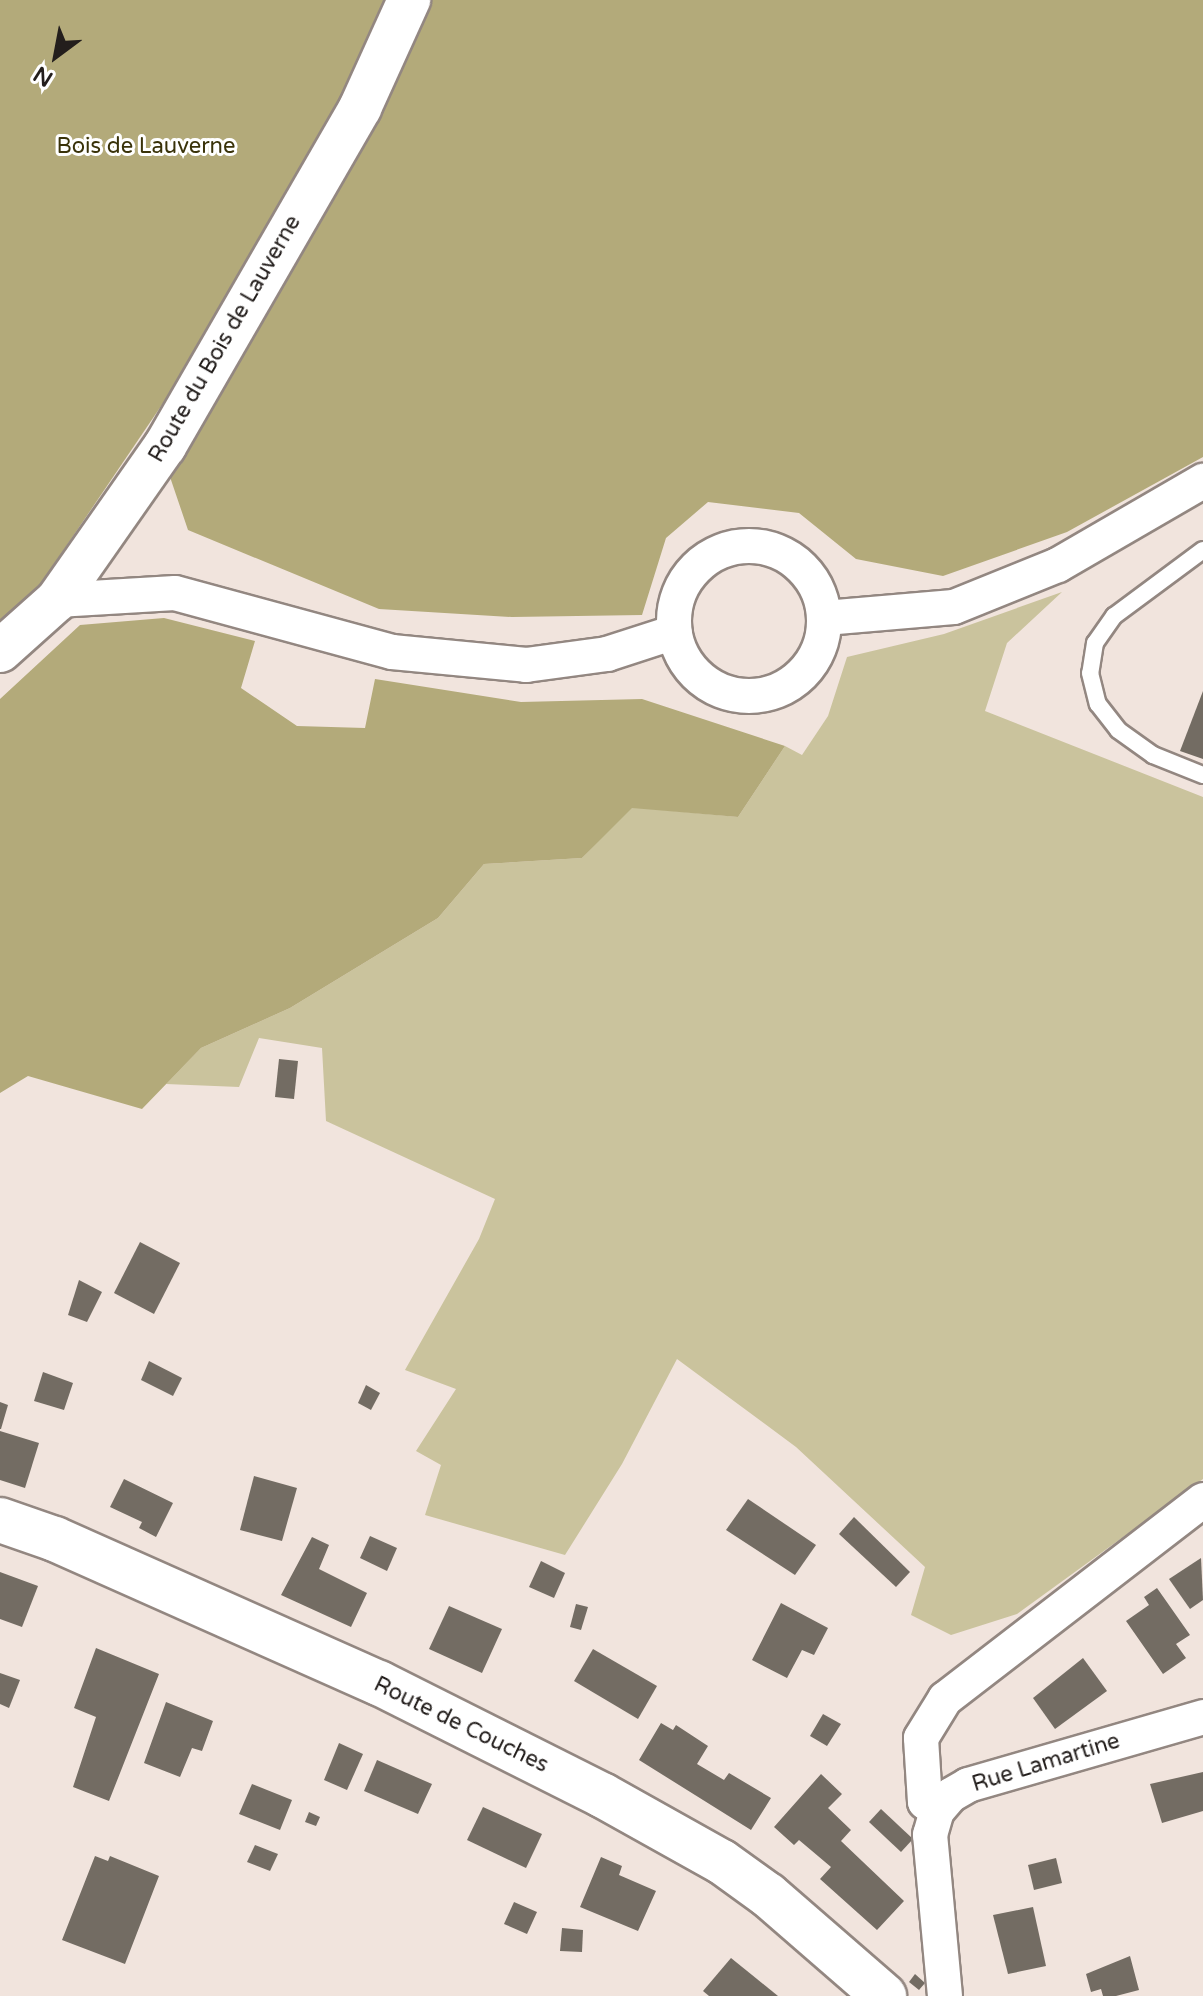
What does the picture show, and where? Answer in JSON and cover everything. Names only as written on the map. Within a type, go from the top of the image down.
[{"type":"main road","name":"Route de Couches","points":[[0,1520],[55,1539],[379,1683],[602,1795],[756,1886],[884,1996]]},
{"type":"street","name":"Route du Bois de Lauverne","points":[[0,651],[57,600],[165,446],[360,108],[409,0]]},
{"type":"street","points":[[825,618],[954,607],[1058,565],[1203,481]]},
{"type":"street","points":[[753,546],[779,552],[801,566],[817,587],[825,618],[813,661],[795,681],[753,696],[709,685],[679,651],[675,632],[675,603],[686,579],[704,560],[727,548],[753,546]]},
{"type":"street","points":[[57,600],[175,593],[392,652],[526,665],[607,654],[675,632]]},
{"type":"street","points":[[945,1996],[931,1868],[930,1835],[937,1811],[925,1802],[921,1738],[945,1699],[1203,1500]]},
{"type":"street","name":"Rue Lamartine","points":[[937,1811],[968,1785],[1203,1717]]},
{"type":"lane","points":[[1203,550],[1114,616],[1095,643],[1090,673],[1098,704],[1118,730],[1153,755],[1203,775]]},
{"type":"shaded area","points":[[1062,592],[1007,643],[985,711],[1203,797],[1203,1479],[1017,1614],[951,1635],[911,1615],[925,1567],[796,1447],[677,1359],[622,1464],[565,1555],[425,1515],[441,1465],[416,1451],[456,1389],[405,1370],[479,1239],[495,1199],[326,1121],[322,1048],[259,1038],[239,1087],[166,1084],[201,1048],[290,1008],[438,918],[484,864],[582,858],[631,807],[738,817],[785,746],[802,755],[828,716],[847,657],[944,634]]},
{"type":"green space","name":"Bois de Lauverne","points":[[0,0],[387,0],[338,106],[199,350],[42,582],[0,622]]},
{"type":"green space","points":[[426,0],[1203,0],[1203,457],[1067,532],[943,576],[856,559],[799,513],[708,502],[666,538],[642,615],[512,617],[379,609],[188,530],[170,477],[361,140]]},
{"type":"green space","points":[[164,618],[255,641],[241,688],[297,726],[365,728],[375,679],[521,702],[642,699],[785,746],[738,817],[632,808],[582,858],[484,864],[438,918],[290,1008],[201,1048],[142,1109],[28,1076],[0,1093],[0,699],[80,625]]},
{"type":"building","points":[[1203,691],[1203,759],[1180,751]]},
{"type":"building","points":[[279,1059],[298,1061],[294,1099],[275,1097]]},
{"type":"building","points":[[140,1242],[180,1263],[154,1314],[114,1293]]},
{"type":"building","points":[[79,1280],[102,1292],[87,1322],[68,1315]]},
{"type":"building","points":[[149,1361],[182,1378],[173,1396],[141,1380]]},
{"type":"building","points":[[43,1372],[73,1383],[64,1410],[34,1401]]},
{"type":"building","points":[[366,1385],[380,1393],[371,1410],[358,1403]]},
{"type":"building","points":[[0,1402],[8,1405],[1,1429],[0,1429]]},
{"type":"building","points":[[0,1431],[39,1443],[25,1488],[0,1480]]},
{"type":"building","points":[[254,1476],[297,1488],[282,1541],[240,1530]]},
{"type":"building","points":[[124,1479],[173,1503],[156,1537],[139,1528],[142,1522],[110,1507]]},
{"type":"building","points":[[748,1499],[816,1545],[795,1575],[726,1530]]},
{"type":"building","points":[[854,1517],[910,1572],[896,1587],[839,1534]]},
{"type":"building","points":[[370,1536],[397,1548],[387,1571],[360,1558]]},
{"type":"building","points":[[312,1537],[329,1545],[319,1569],[367,1593],[351,1627],[281,1595]]},
{"type":"building","points":[[1201,1558],[1203,1600],[1190,1609],[1169,1579]]},
{"type":"building","points":[[541,1561],[565,1573],[554,1598],[529,1587]]},
{"type":"building","points":[[0,1572],[38,1586],[22,1627],[0,1619]]},
{"type":"building","points":[[1157,1588],[1190,1635],[1176,1644],[1186,1658],[1163,1674],[1126,1621],[1149,1605],[1144,1597]]},
{"type":"building","points":[[781,1603],[828,1628],[814,1655],[802,1650],[787,1678],[752,1660]]},
{"type":"building","points":[[576,1604],[588,1607],[581,1630],[570,1627]]},
{"type":"building","points":[[449,1606],[502,1629],[482,1673],[429,1649]]},
{"type":"building","points":[[96,1648],[159,1674],[109,1801],[73,1787],[96,1717],[74,1708]]},
{"type":"building","points":[[593,1649],[657,1686],[638,1719],[574,1681]]},
{"type":"building","points":[[1083,1658],[1107,1691],[1055,1729],[1033,1698]]},
{"type":"building","points":[[0,1673],[20,1680],[9,1708],[0,1704]]},
{"type":"building","points":[[166,1702],[213,1721],[202,1751],[192,1748],[180,1777],[144,1763]]},
{"type":"building","points":[[823,1714],[841,1724],[827,1746],[810,1736]]},
{"type":"building","points":[[661,1723],[673,1730],[676,1725],[708,1746],[697,1764],[724,1780],[729,1773],[771,1798],[751,1830],[639,1760]]},
{"type":"building","points":[[339,1743],[363,1754],[347,1790],[324,1780]]},
{"type":"building","points":[[377,1760],[432,1784],[418,1814],[364,1791]]},
{"type":"building","points":[[1203,1772],[1203,1811],[1162,1823],[1150,1784]]},
{"type":"building","points":[[821,1774],[842,1794],[828,1808],[851,1830],[841,1841],[904,1901],[877,1930],[820,1879],[831,1867],[799,1840],[794,1845],[774,1827]]},
{"type":"building","points":[[252,1784],[292,1800],[280,1830],[239,1814]]},
{"type":"building","points":[[483,1807],[542,1834],[526,1868],[467,1840]]},
{"type":"building","points":[[881,1809],[913,1839],[901,1852],[869,1822]]},
{"type":"building","points":[[309,1812],[320,1817],[316,1826],[305,1822]]},
{"type":"building","points":[[255,1845],[278,1854],[270,1871],[247,1862]]},
{"type":"building","points":[[95,1856],[108,1861],[110,1856],[159,1876],[125,1964],[62,1940]]},
{"type":"building","points":[[601,1857],[622,1866],[619,1875],[656,1891],[638,1931],[580,1907]]},
{"type":"building","points":[[1056,1858],[1062,1883],[1034,1890],[1028,1865]]},
{"type":"building","points":[[514,1902],[537,1912],[527,1934],[504,1924]]},
{"type":"building","points":[[1033,1907],[1046,1966],[1008,1974],[993,1915]]},
{"type":"building","points":[[562,1928],[583,1930],[582,1952],[560,1951]]},
{"type":"building","points":[[1130,1956],[1139,1990],[1116,1996],[1103,1996],[1101,1989],[1091,1992],[1086,1974]]},
{"type":"building","points":[[731,1958],[778,1996],[709,1996],[703,1991]]},
{"type":"building","points":[[915,1974],[925,1983],[919,1990],[909,1982]]}]
